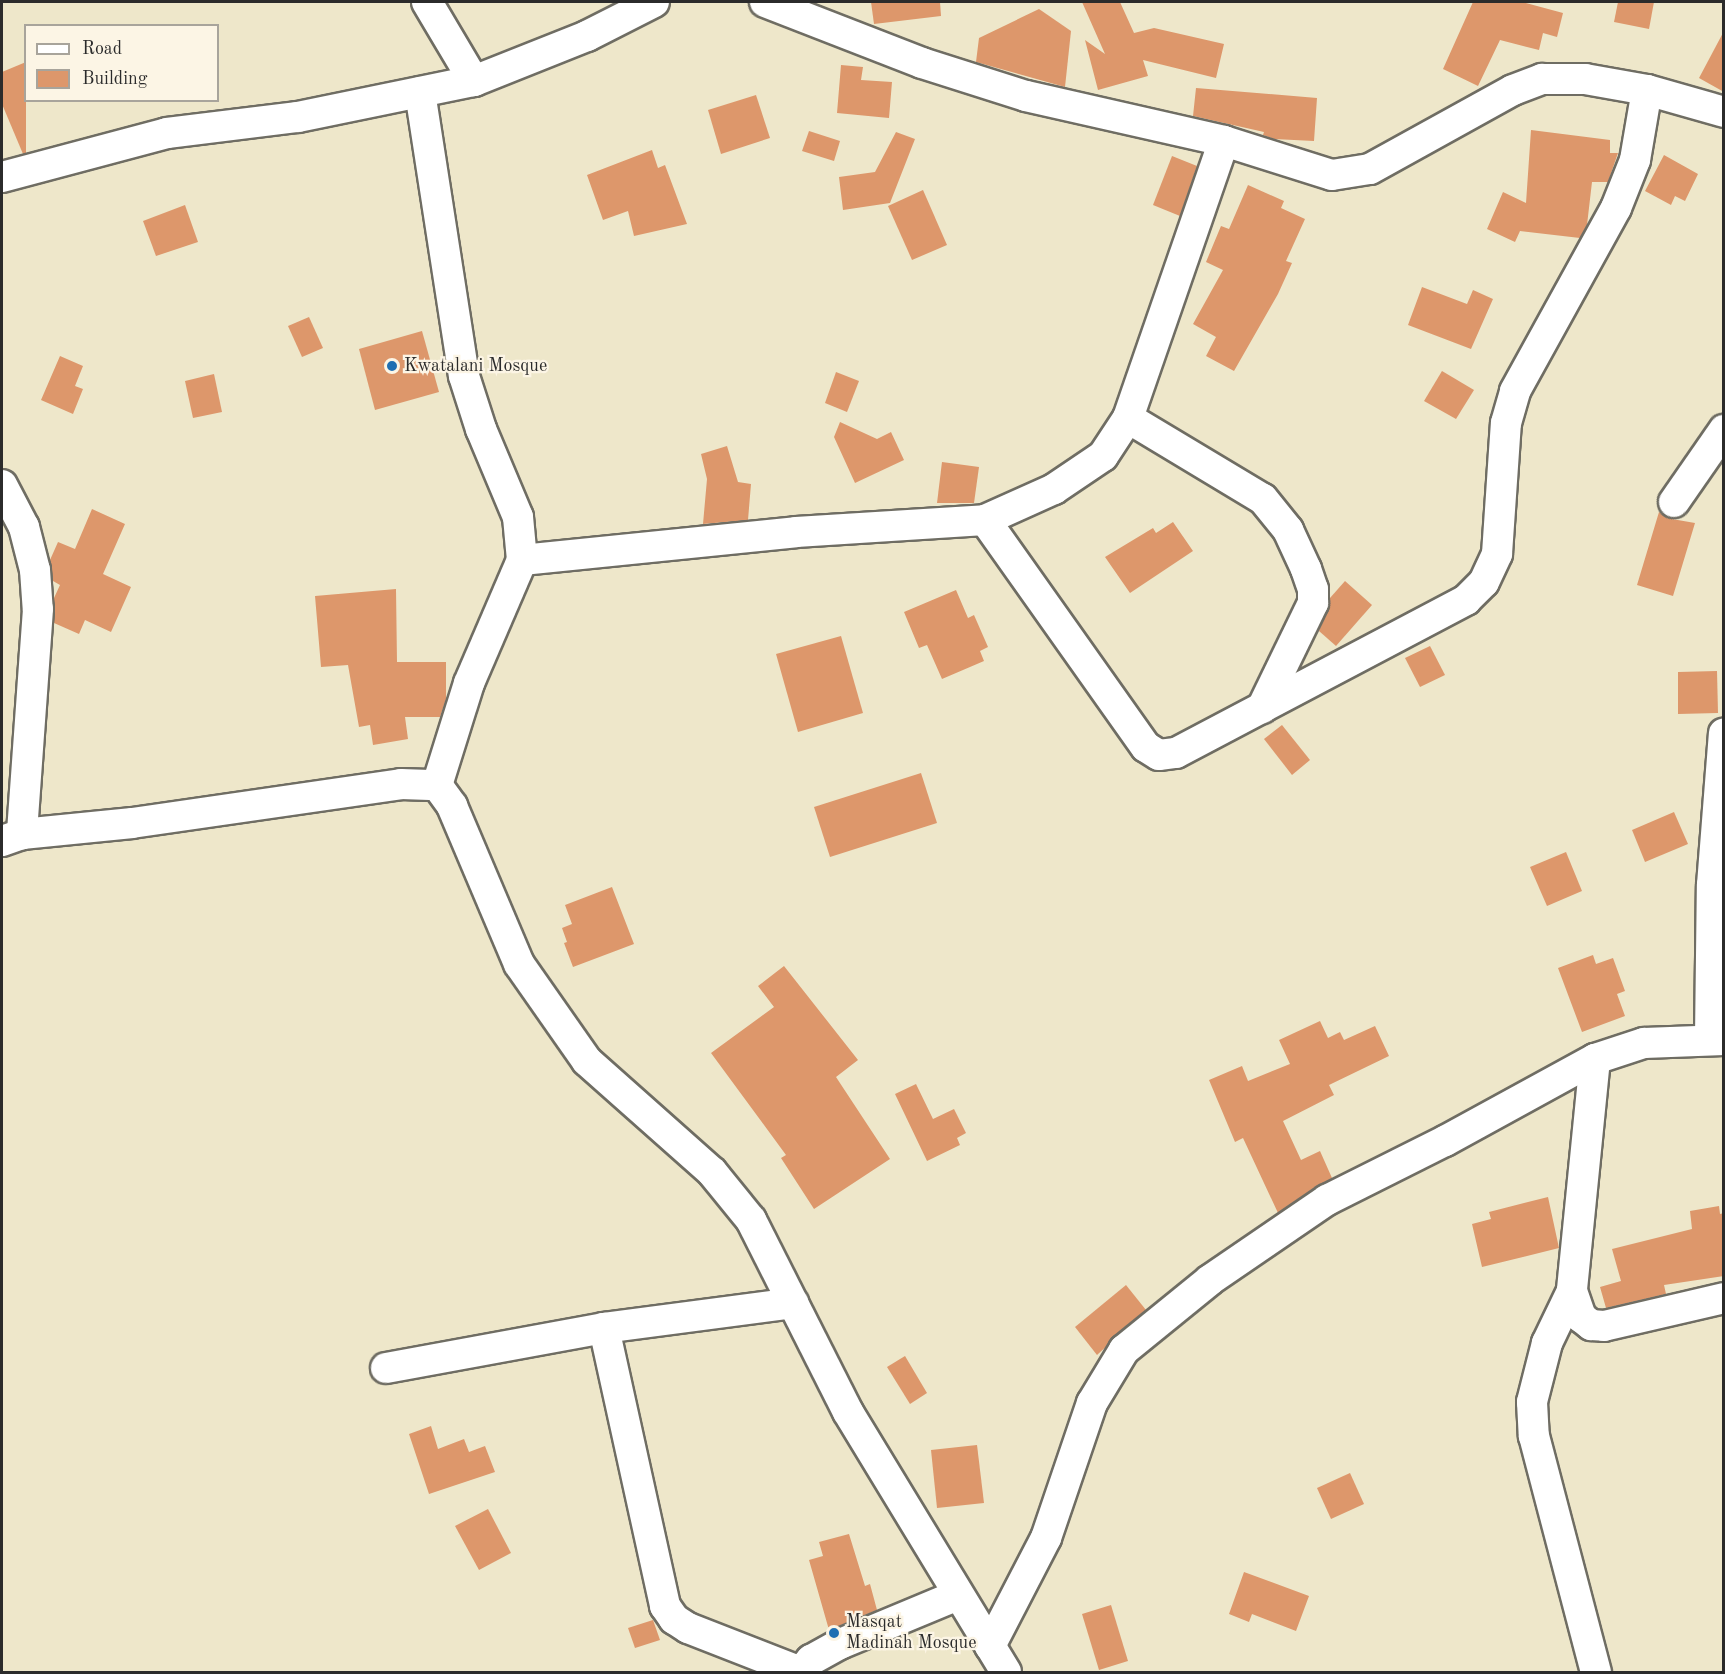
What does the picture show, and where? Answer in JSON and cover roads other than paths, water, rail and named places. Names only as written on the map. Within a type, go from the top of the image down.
[{"type":"street","points":[[427,2],[474,81]]},
{"type":"street","points":[[2,177],[167,133],[298,117],[474,81],[587,36],[654,2]]},
{"type":"street","points":[[765,2],[922,63],[1026,96],[1224,141],[1332,175],[1370,169],[1513,90],[1542,79],[1585,79],[1647,90],[1724,112]]},
{"type":"street","points":[[985,520],[1146,747],[1159,755],[1176,753],[1466,600],[1484,582],[1497,554],[1506,423],[1515,391],[1616,208],[1635,160],[1647,90]]},
{"type":"street","points":[[420,92],[464,376],[481,429],[518,517],[522,560],[469,683],[437,785]]},
{"type":"street","points":[[522,560],[796,532],[985,520],[1079,474],[1103,456],[1128,418],[1224,141]]},
{"type":"street","points":[[1128,418],[1263,499],[1277,513],[1302,560],[1313,589],[1313,603],[1262,708]]},
{"type":"street","points":[[1674,502],[1724,430]]},
{"type":"street","points":[[2,485],[24,527],[38,609],[12,838],[402,784],[437,785]]},
{"type":"street","points":[[990,1646],[1046,1538],[1092,1403],[1124,1350],[1210,1280],[1327,1200],[1595,1059],[1644,1043],[1717,1039],[1718,883],[1724,733]]},
{"type":"street","points":[[437,785],[452,806],[519,964],[587,1061],[712,1172],[751,1220],[848,1412],[1006,1672]]},
{"type":"street","points":[[1595,1059],[1572,1291],[1547,1343],[1532,1402],[1534,1436],[1596,1672]]},
{"type":"street","points":[[1572,1291],[1581,1317],[1591,1325],[1604,1326],[1724,1298]]},
{"type":"street","points":[[386,1368],[604,1328],[793,1303]]},
{"type":"street","points":[[604,1328],[665,1606],[674,1619],[688,1628],[801,1672],[804,1665],[840,1644],[958,1595]]},
{"type":"place","name":"Kwatalani Mosque","points":[[392,366]]},
{"type":"place","name":"Masqat Madinah Mosque","points":[[834,1633]]}]
